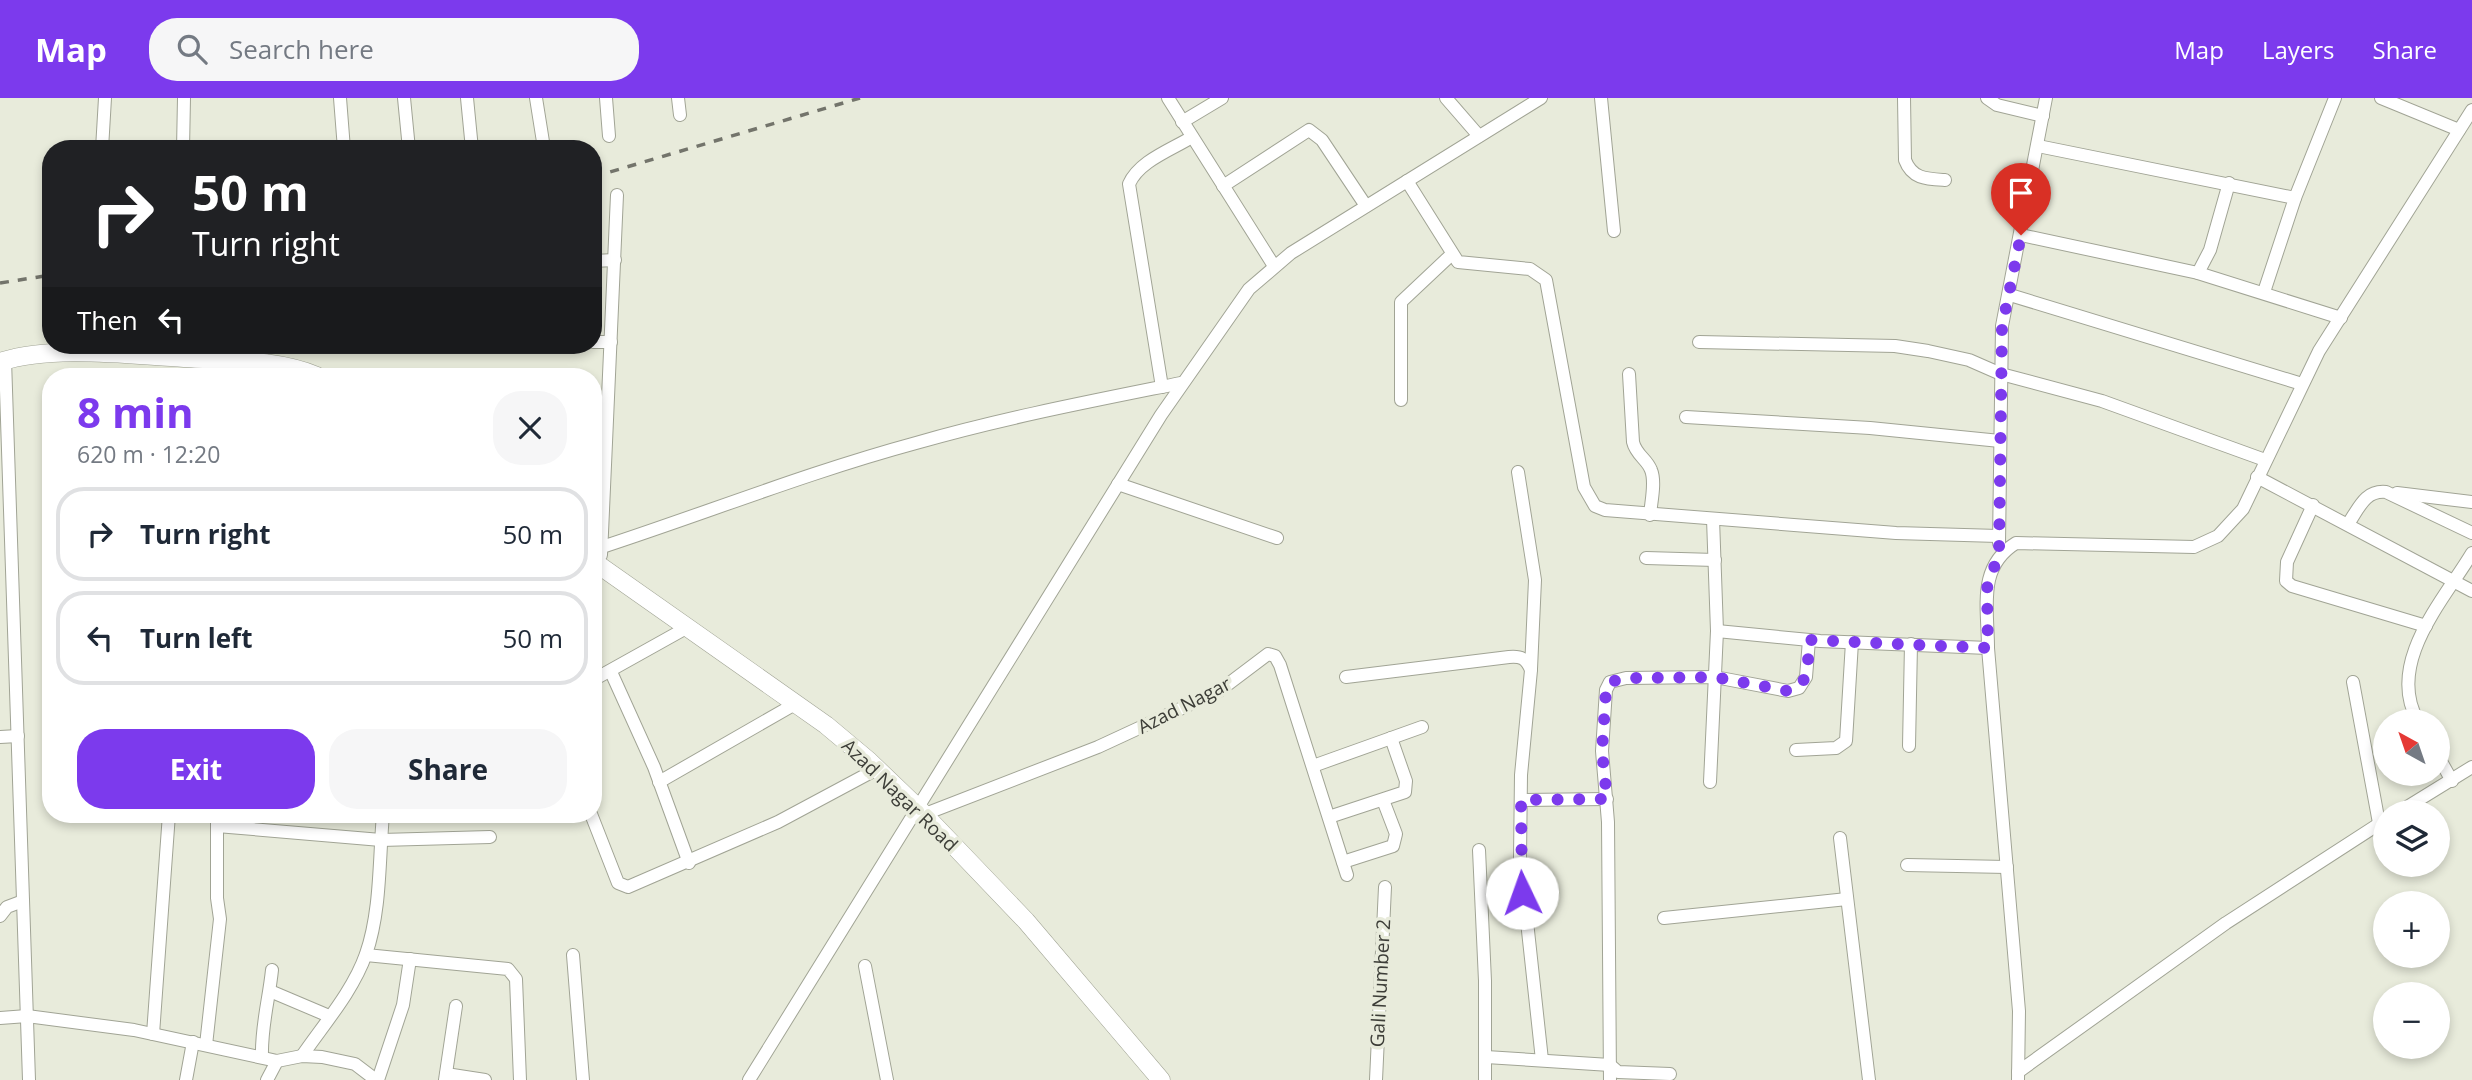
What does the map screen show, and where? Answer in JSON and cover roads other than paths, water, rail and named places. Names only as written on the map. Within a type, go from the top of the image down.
[{"type":"street","points":[[103,140],[105,98]]},
{"type":"street","points":[[183,140],[184,98]]},
{"type":"street","points":[[340,98],[343,140]]},
{"type":"street","points":[[404,98],[408,140]]},
{"type":"street","points":[[467,98],[471,140]]},
{"type":"street","points":[[536,98],[543,140]]},
{"type":"street","points":[[606,98],[610,136]]},
{"type":"street","points":[[678,98],[681,116]]},
{"type":"street","points":[[1168,98],[1274,266]]},
{"type":"street","points":[[1182,122],[1222,98]]},
{"type":"street","points":[[1447,98],[1479,136]]},
{"type":"street","points":[[1601,98],[1614,231]]},
{"type":"street","points":[[1904,98],[1905,160],[1908,168],[1924,179],[1945,180]]},
{"type":"street","points":[[1987,98],[1997,105],[2043,116]]},
{"type":"street","points":[[2018,1076],[2019,1011],[1988,648],[1987,588],[1999,553],[2002,327],[2046,98]]},
{"type":"street","points":[[2264,292],[2295,198],[2335,98]]},
{"type":"street","points":[[2381,98],[2459,130]]},
{"type":"street","points":[[749,1080],[920,810],[1181,383],[1249,289],[1274,266],[1537,99]]},
{"type":"street","points":[[1999,553],[2016,543],[2194,547],[2218,536],[2243,509],[2302,384],[2472,110]]},
{"type":"street","points":[[1223,186],[1309,130],[1322,140],[1366,206]]},
{"type":"street","points":[[1162,387],[1129,184],[1133,174],[1143,166],[1192,138]]},
{"type":"street","points":[[2038,146],[2295,198]]},
{"type":"street","points":[[1407,181],[1451,255],[1468,265],[1530,270],[1546,281],[1589,499],[1595,506],[1605,510],[1650,515],[1943,536],[1998,536]]},
{"type":"street","points":[[2198,273],[2210,250],[2229,183]]},
{"type":"street","points":[[602,495],[617,195]]},
{"type":"street","points":[[2021,235],[2198,273],[2341,318]]},
{"type":"street","points":[[1401,400],[1401,302],[1451,255]]},
{"type":"street","points":[[602,261],[615,260]]},
{"type":"street","points":[[2010,295],[2302,384]]},
{"type":"street","points":[[602,342],[611,342]]},
{"type":"street","points":[[1699,342],[1895,346],[1969,360],[2001,373],[2164,421],[2265,460]]},
{"type":"street","points":[[29,1080],[3,361],[61,354]]},
{"type":"street","points":[[97,354],[240,368]]},
{"type":"street","points":[[1629,374],[1635,452],[1651,470],[1653,478],[1650,515]]},
{"type":"street","points":[[602,556],[791,481],[916,442],[1055,408],[1181,383]]},
{"type":"street","points":[[602,416],[607,416]]},
{"type":"street","points":[[1686,417],[1870,428],[2000,441]]},
{"type":"street","points":[[1518,472],[1535,580],[1521,800],[1522,893],[1533,963],[1542,1060]]},
{"type":"street","points":[[2257,477],[2472,591]]},
{"type":"street","points":[[1118,484],[1277,538]]},
{"type":"street","points":[[2348,524],[2368,495],[2375,491],[2472,502]]},
{"type":"street","points":[[2386,492],[2472,533]]},
{"type":"street","points":[[2313,505],[2287,562],[2286,581],[2292,586],[2426,626]]},
{"type":"street","points":[[1710,782],[1717,631],[1713,519]]},
{"type":"street","points":[[2414,709],[2411,698],[2411,660],[2426,626],[2472,553]]},
{"type":"street","points":[[1646,558],[1715,560]]},
{"type":"street","name":"Azad Nagar Road","points":[[602,561],[795,704],[877,769],[1026,921],[1161,1080]]},
{"type":"street","points":[[602,676],[688,627]]},
{"type":"street","points":[[1717,631],[1809,640],[1988,648]]},
{"type":"street","points":[[1610,1080],[1607,799],[1602,751],[1606,690],[1610,682],[1626,678],[1715,677],[1788,691],[1799,688],[1806,677],[1809,640]]},
{"type":"street","points":[[1796,750],[1836,748],[1846,741],[1852,642]]},
{"type":"street","points":[[1909,746],[1912,645]]},
{"type":"street","name":"Azad Nagar","points":[[920,810],[1098,747],[1219,691],[1268,654],[1275,656],[1280,665],[1347,875]]},
{"type":"street","points":[[1346,677],[1519,656],[1527,660],[1531,670]]},
{"type":"street","points":[[611,672],[659,782],[689,863]]},
{"type":"street","points":[[2353,681],[2377,800]]},
{"type":"street","points":[[659,782],[795,704]]},
{"type":"street","points":[[1312,766],[1422,727]]},
{"type":"street","points":[[0,737],[18,736]]},
{"type":"street","points":[[1329,817],[1405,792],[1408,787],[1391,738]]},
{"type":"street","points":[[2420,800],[2472,767]]},
{"type":"street","points":[[594,823],[622,887],[689,863],[778,822],[877,769]]},
{"type":"street","points":[[2450,777],[2452,781]]},
{"type":"street","points":[[1521,800],[1607,799]]},
{"type":"street","points":[[1343,862],[1393,846],[1396,834],[1383,800]]},
{"type":"street","points":[[153,1034],[168,823]]},
{"type":"street","points":[[186,1080],[199,1043],[220,919],[217,823]]},
{"type":"street","points":[[242,823],[381,840],[490,837]]},
{"type":"street","points":[[302,1056],[366,955],[372,931],[382,823]]},
{"type":"street","points":[[2018,1076],[2226,923],[2373,828]]},
{"type":"street","points":[[1840,838],[1869,1080]]},
{"type":"street","points":[[1479,850],[1485,1080]]},
{"type":"street","points":[[1907,865],[2007,867]]},
{"type":"street","name":"Gali Number 2","points":[[1376,1080],[1385,887]]},
{"type":"street","points":[[1664,918],[1847,899]]},
{"type":"street","points":[[0,916],[7,907],[23,901]]},
{"type":"street","points":[[366,955],[508,969],[513,972],[516,979],[520,1080]]},
{"type":"street","points":[[573,955],[583,1080]]},
{"type":"street","points":[[0,1018],[27,1016],[153,1034],[277,1061],[302,1056],[355,1064],[377,1080],[403,1005],[410,959]]},
{"type":"street","points":[[865,966],[887,1080]]},
{"type":"street","points":[[262,1056],[262,1027],[272,970]]},
{"type":"street","points":[[270,991],[329,1016]]},
{"type":"street","points":[[456,1006],[445,1077],[485,1080]]},
{"type":"street","points":[[1486,1057],[1610,1065],[1618,1072],[1670,1074]]},
{"type":"street","points":[[267,1080],[277,1061]]},
{"type":"railway","points":[[602,174],[860,98]]},
{"type":"railway","points":[[0,283],[42,276]]}]
